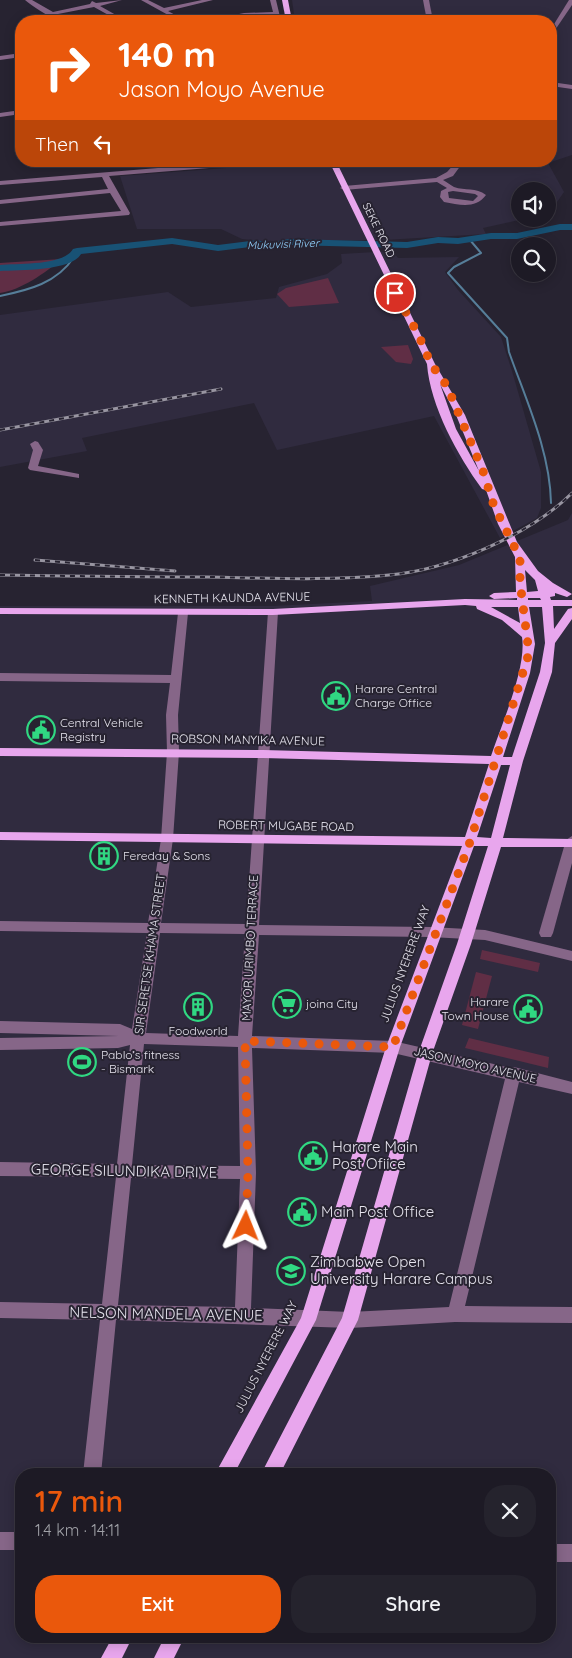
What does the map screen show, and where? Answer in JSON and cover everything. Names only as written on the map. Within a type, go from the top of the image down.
[{"type":"main road","points":[[285,0],[288,15]]},
{"type":"main road","name":"SEKE ROAD","points":[[335,167],[431,364],[434,384],[473,472],[490,493],[520,558]]},
{"type":"main road","points":[[520,558],[540,579],[553,589],[570,597]]},
{"type":"main road","name":"JULIUS NYERERE WAY","points":[[227,1468],[308,1320],[393,1047],[470,842],[529,653],[520,582],[520,558]]},
{"type":"main road","points":[[273,1468],[350,1320],[425,1054],[464,944],[496,842],[517,762],[546,672],[550,644],[546,599],[540,579]]},
{"type":"main road","points":[[498,596],[520,582]]},
{"type":"main road","points":[[464,602],[498,596],[522,599]]},
{"type":"main road","points":[[464,602],[570,597]]},
{"type":"main road","points":[[464,602],[501,614],[517,624],[527,635]]},
{"type":"main road","name":"KENNETH KAUNDA AVENUE","points":[[0,611],[273,612],[464,602]]},
{"type":"main road","points":[[550,644],[572,611]]},
{"type":"main road","name":"ROBSON MANYIKA AVENUE","points":[[0,752],[172,752],[495,759],[517,762]]},
{"type":"main road","name":"ROBERT MUGABE ROAD","points":[[0,836],[572,842]]},
{"type":"main road","points":[[111,1658],[120,1643]]},
{"type":"main road","points":[[164,1658],[172,1643]]},
{"type":"street","points":[[28,0],[51,14],[119,0]]},
{"type":"street","points":[[87,0],[112,15]]},
{"type":"street","points":[[144,0],[173,15]]},
{"type":"street","points":[[164,10],[210,0]]},
{"type":"street","points":[[244,15],[276,14],[273,0]]},
{"type":"street","points":[[426,0],[429,15]]},
{"type":"street","points":[[557,24],[572,0]]},
{"type":"street","points":[[0,58],[15,56]]},
{"type":"street","points":[[557,85],[572,87]]},
{"type":"street","points":[[0,115],[15,113]]},
{"type":"street","points":[[126,167],[128,173]]},
{"type":"street","points":[[0,183],[200,167]]},
{"type":"street","points":[[344,188],[438,180],[450,174],[456,167]]},
{"type":"street","points":[[0,224],[126,213],[112,191],[105,175]]},
{"type":"street","points":[[438,180],[452,189]]},
{"type":"street","points":[[0,194],[2,202],[112,191]]},
{"type":"street","points":[[35,444],[38,450],[33,468],[76,476]]},
{"type":"street","name":"MAYOR URIMBO TERRACE","points":[[243,1315],[248,1173],[245,1041],[256,840],[273,612]]},
{"type":"street","name":"SIR SERETSE KHAMA STREET","points":[[93,1468],[138,1038],[167,839],[172,715],[183,613]]},
{"type":"street","points":[[0,677],[176,679]]},
{"type":"street","points":[[546,933],[572,842]]},
{"type":"street","points":[[0,926],[153,930],[431,932],[485,935],[572,956]]},
{"type":"street","name":"JASON MOYO AVENUE","points":[[0,1027],[120,1030],[138,1038]]},
{"type":"street","name":"JASON MOYO AVENUE","points":[[0,1044],[118,1042],[138,1038],[393,1047],[572,1088]]},
{"type":"street","points":[[455,1314],[514,1074]]},
{"type":"street","name":"GEORGE SILUNDIKA DRIVE","points":[[0,1169],[248,1173]]},
{"type":"street","name":"NELSON MANDELA AVENUE","points":[[0,1310],[243,1315],[308,1320],[350,1320],[455,1314],[572,1315]]},
{"type":"street","points":[[0,1541],[15,1541]]},
{"type":"street","points":[[556,1553],[572,1553]]},
{"type":"shaded area","points":[[292,0],[572,0],[572,155],[557,160],[557,15],[294,15]]},
{"type":"shaded area","points":[[239,167],[550,167],[564,192],[556,204],[556,182],[511,182],[511,222],[483,228],[486,234],[384,240],[263,241],[242,239],[221,229],[137,229],[120,176]]},
{"type":"shaded area","points":[[392,251],[398,258],[459,257],[445,272],[458,290],[501,337],[512,371],[541,472],[541,508],[537,518],[500,538],[434,416],[277,450],[254,403],[82,438],[87,451],[0,467],[0,315],[168,292],[191,307],[276,298],[279,287],[327,274],[342,263],[341,254]]},
{"type":"shaded area","points":[[62,259],[24,285],[0,293],[0,263]]},
{"type":"shaded area","points":[[328,278],[339,303],[289,307],[277,294],[286,288]]},
{"type":"shaded area","points":[[408,345],[413,359],[411,364],[396,362],[381,347]]},
{"type":"shaded area","points":[[572,513],[572,1658],[0,1658],[0,606],[272,606],[372,601],[370,586],[459,565],[568,520]]},
{"type":"shaded area","points":[[482,950],[540,963],[538,972],[480,959]]},
{"type":"shaded area","points":[[476,972],[492,976],[478,1029],[462,1025]]},
{"type":"shaded area","points":[[469,1038],[549,1057],[548,1068],[465,1048]]},
{"type":"waterway","name":"Mukuvisi River","points":[[0,268],[60,263],[74,257],[77,251],[172,241],[218,248],[257,243],[268,246],[289,242],[407,245],[438,240],[458,241],[491,236],[517,236],[560,227],[572,227]]},
{"type":"waterway","points":[[470,240],[481,253],[454,267],[448,273],[507,338],[509,352],[542,445],[550,484],[551,503]]},
{"type":"waterway","points":[[0,296],[42,284],[59,273],[74,257]]},
{"type":"railway","points":[[0,430],[221,389]]},
{"type":"railway","points":[[0,575],[321,579],[412,572],[437,566],[487,548],[534,523],[572,493]]},
{"type":"railway","points":[[35,560],[175,571]]},
{"type":"place","name":"Harare Central Charge Office","points":[[336,696]]},
{"type":"place","name":"Central Vehicle Registry","points":[[41,730]]},
{"type":"place","name":"Fereday & Sons","points":[[104,856]]},
{"type":"place","name":"joina City","points":[[287,1004]]},
{"type":"place","name":"Foodworld","points":[[198,1007]]},
{"type":"place","name":"Harare Town House","points":[[528,1009]]},
{"type":"place","name":"Pablo’s fitness - Bismark","points":[[82,1062]]},
{"type":"place","name":"Harare Main Post Ofiice","points":[[313,1156]]},
{"type":"place","name":"Main Post Office","points":[[302,1212]]},
{"type":"place","name":"Zimbabwe Open University Harare Campus","points":[[291,1271]]},
{"type":"route","points":[[246,1226],[248,1173],[245,1041],[393,1047],[470,842],[529,653],[521,594],[520,558],[494,506],[483,471],[447,386],[431,364],[418,334],[395,293]]}]
